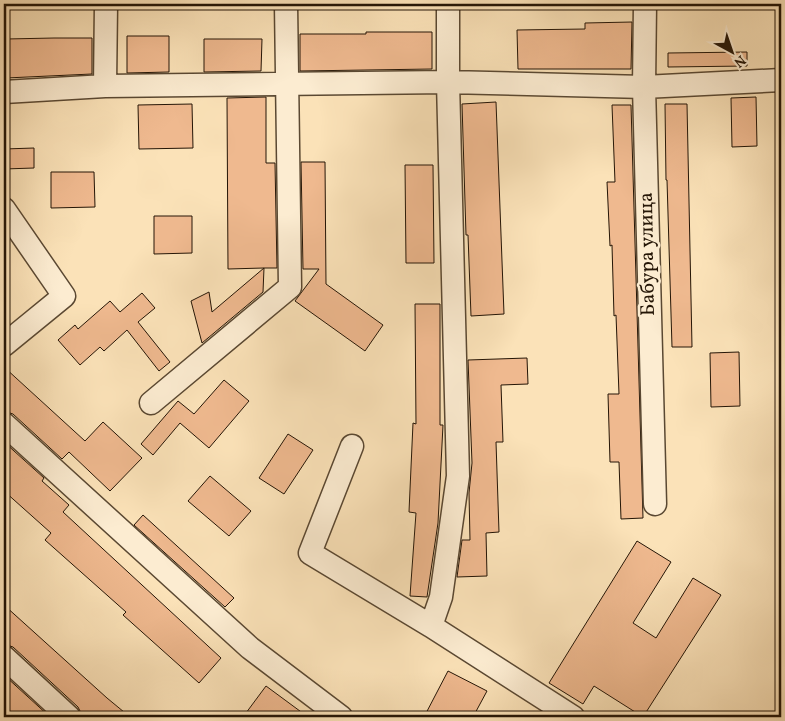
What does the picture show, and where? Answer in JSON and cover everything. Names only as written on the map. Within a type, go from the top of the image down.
[{"type":"street","points":[[105,86],[106,4]]},
{"type":"street","points":[[151,403],[290,287],[286,4]]},
{"type":"street","points":[[431,626],[441,597],[458,476],[448,82],[448,4]]},
{"type":"street","name":"Бабура улица","points":[[645,4],[644,87],[654,504]]},
{"type":"street","points":[[4,92],[105,86],[448,82],[644,87],[781,80]]},
{"type":"street","points":[[4,209],[64,296],[4,344]]},
{"type":"street","points":[[4,424],[250,648],[341,717]]},
{"type":"street","points":[[352,446],[310,553],[431,626],[573,717]]},
{"type":"street","points":[[4,657],[69,717]]},
{"type":"building","points":[[632,22],[631,69],[518,69],[517,30],[585,29],[585,23]]},
{"type":"building","points":[[366,32],[432,32],[432,69],[300,71],[300,34],[366,34]]},
{"type":"building","points":[[127,36],[169,36],[169,72],[127,73]]},
{"type":"building","points":[[92,38],[92,74],[6,78],[6,39]]},
{"type":"building","points":[[204,39],[262,39],[261,71],[204,72]]},
{"type":"building","points":[[747,52],[747,66],[668,67],[668,53]]},
{"type":"building","points":[[266,97],[266,163],[275,163],[277,268],[228,269],[227,98]]},
{"type":"building","points":[[756,97],[757,146],[732,147],[731,98]]},
{"type":"building","points":[[496,102],[504,314],[471,316],[468,235],[466,235],[462,104]]},
{"type":"building","points":[[192,104],[193,148],[139,149],[138,105]]},
{"type":"building","points":[[665,104],[687,104],[692,347],[672,347]]},
{"type":"building","points":[[612,105],[631,105],[643,518],[621,519],[619,462],[610,462],[608,394],[619,394],[607,182],[615,182]]},
{"type":"building","points":[[34,148],[34,168],[4,169],[4,149]]},
{"type":"building","points":[[301,162],[325,162],[326,284],[383,325],[365,351],[295,301],[319,269],[303,269]]},
{"type":"building","points":[[405,165],[433,165],[434,263],[406,263]]},
{"type":"building","points":[[51,172],[94,172],[95,207],[51,208]]},
{"type":"building","points":[[154,216],[192,216],[192,253],[154,254]]},
{"type":"building","points":[[264,268],[263,292],[202,343],[191,301],[209,292],[212,312]]},
{"type":"building","points":[[142,293],[155,308],[138,322],[170,362],[159,371],[127,330],[104,351],[100,347],[80,365],[58,340],[75,325],[78,329],[110,301],[120,312]]},
{"type":"building","points":[[415,304],[440,304],[440,425],[443,425],[438,523],[427,597],[410,596],[416,513],[409,512],[413,423],[416,424]]},
{"type":"building","points":[[739,352],[740,406],[711,407],[710,353]]},
{"type":"building","points":[[527,358],[528,384],[501,385],[503,442],[496,442],[499,532],[486,533],[487,576],[457,577],[462,540],[470,540],[469,493],[472,463],[468,360]]},
{"type":"building","points":[[4,367],[85,441],[103,422],[142,458],[110,491],[69,452],[62,459],[13,414],[4,411]]},
{"type":"building","points":[[224,380],[249,401],[209,448],[180,423],[153,455],[141,444],[178,401],[194,414]]},
{"type":"building","points":[[288,434],[313,450],[284,494],[259,478]]},
{"type":"building","points":[[4,442],[44,478],[42,481],[69,505],[63,512],[221,658],[199,683],[123,615],[126,612],[45,540],[51,533],[4,491]]},
{"type":"building","points":[[210,476],[251,511],[229,536],[188,501]]},
{"type":"building","points":[[143,515],[234,598],[225,607],[134,525]]},
{"type":"building","points":[[637,541],[671,562],[633,623],[656,638],[693,578],[721,595],[643,717],[594,686],[583,704],[549,683]]},
{"type":"building","points":[[4,605],[130,717],[82,717],[78,707],[13,647],[4,644]]},
{"type":"building","points":[[448,671],[487,691],[473,717],[424,717]]},
{"type":"building","points":[[4,675],[50,717],[4,717]]},
{"type":"building","points":[[266,686],[308,717],[243,717]]}]
